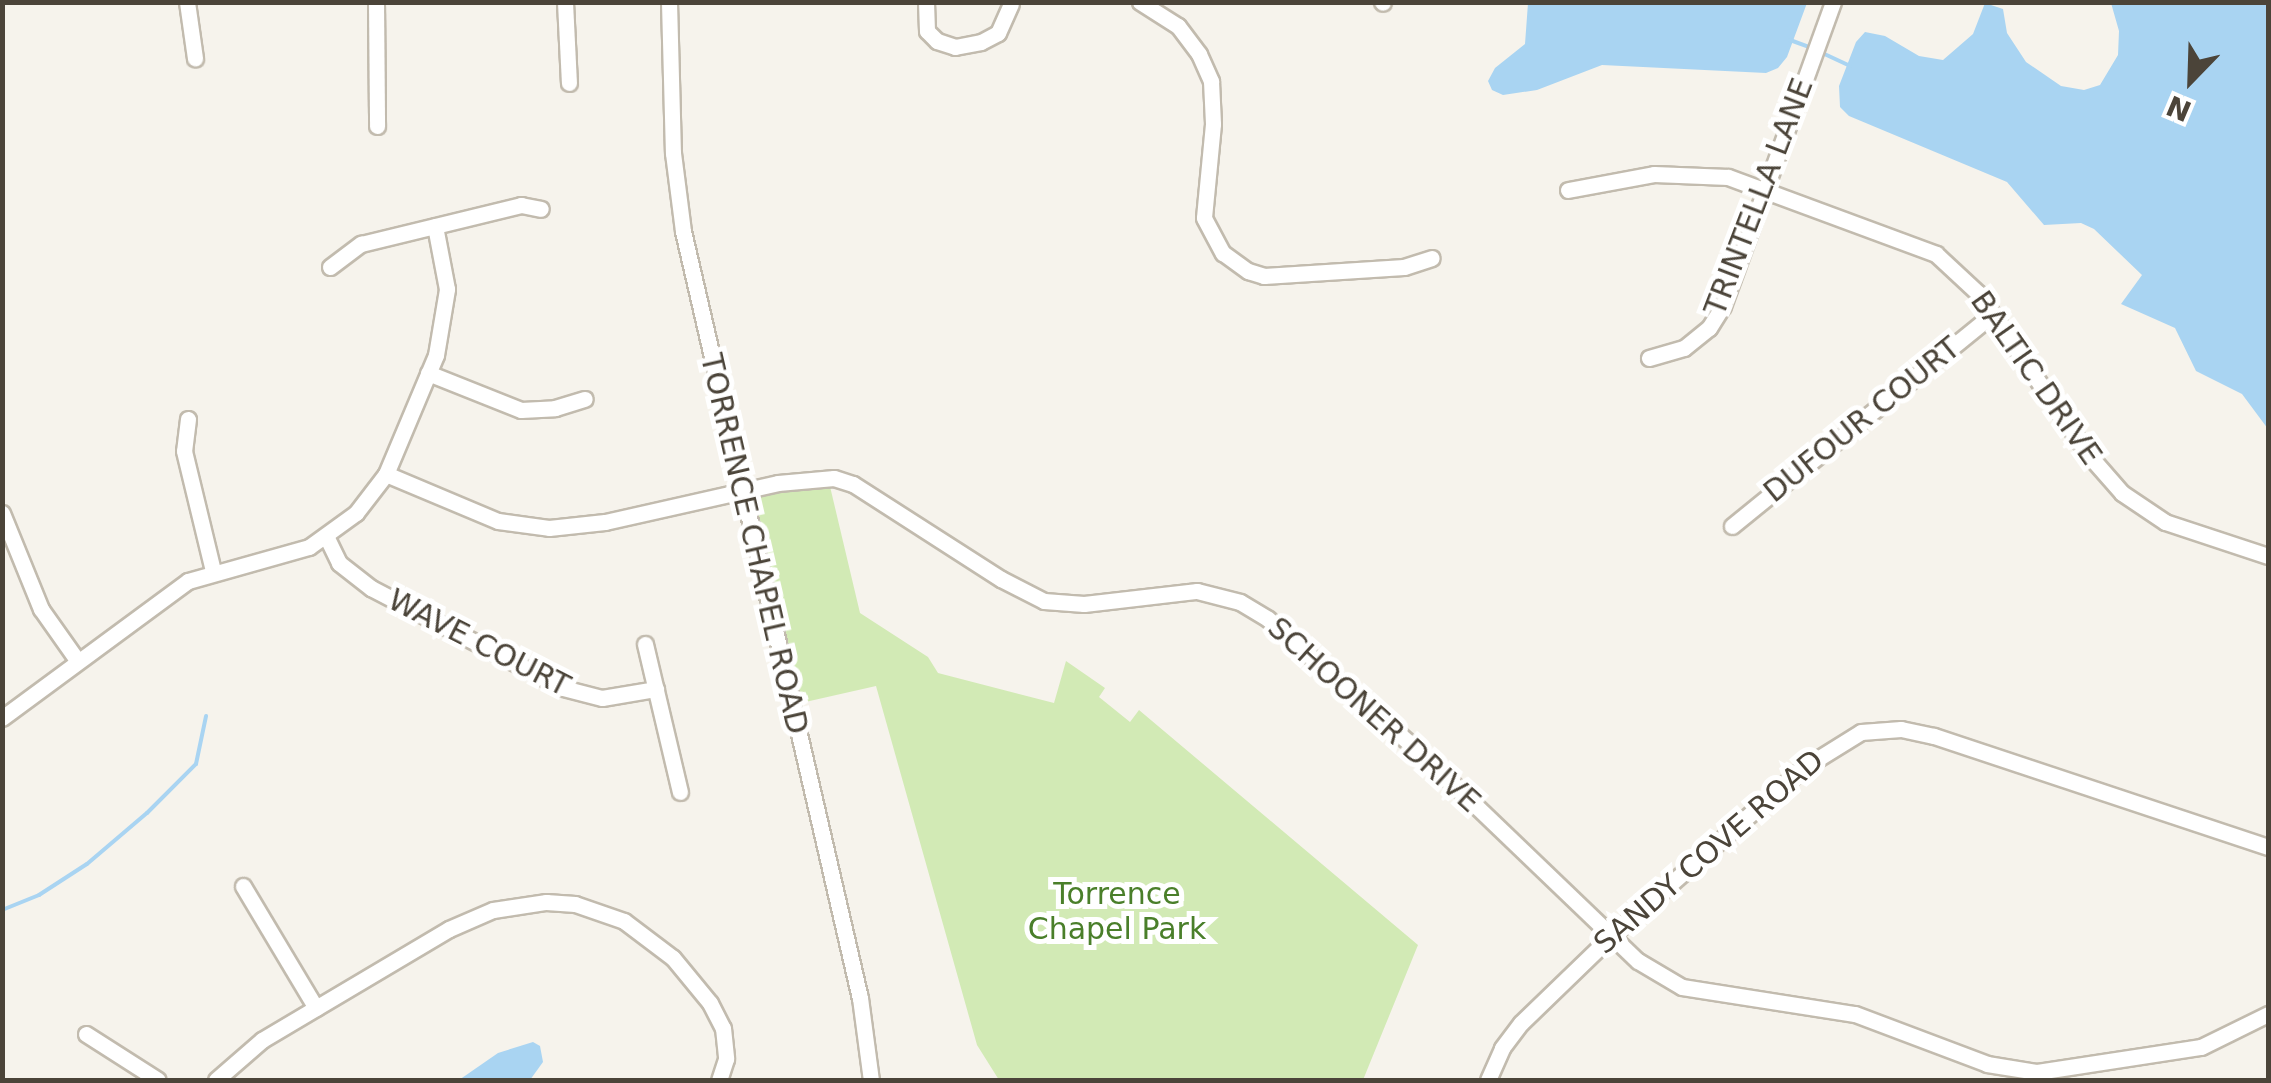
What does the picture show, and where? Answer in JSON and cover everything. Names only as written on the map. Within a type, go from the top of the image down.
[{"type":"street","points":[[188,2],[194,58]]},
{"type":"street","points":[[376,2],[376,126]]},
{"type":"street","points":[[565,2],[569,84]]},
{"type":"street","name":"TORRENCE CHAPEL ROAD","points":[[669,2],[677,197],[860,998],[871,1080]]},
{"type":"street","points":[[926,2],[927,31],[937,41],[955,46],[980,42],[998,32],[1012,3]]},
{"type":"street","points":[[1140,2],[1178,26],[1199,54],[1211,82],[1213,124],[1204,218],[1209,235],[1223,253],[1248,272],[1264,276],[1404,266],[1432,258]]},
{"type":"street","name":"TRINTELLA LANE","points":[[1649,358],[1684,348],[1717,316],[1834,2]]},
{"type":"street","name":"BALTIC DRIVE","points":[[1568,190],[1675,172],[1728,177],[1936,254],[1963,275],[2086,453],[2122,493],[2165,522],[2268,556]]},
{"type":"street","points":[[330,267],[361,244],[521,205],[541,210]]},
{"type":"street","points":[[2,718],[188,581],[212,571],[284,557],[326,538],[356,514],[386,474],[428,372],[446,306],[435,226]]},
{"type":"street","name":"DUFOUR COURT","points":[[1732,526],[1993,314]]},
{"type":"street","points":[[428,372],[521,410],[555,408],[585,399]]},
{"type":"street","points":[[188,419],[184,451],[212,571]]},
{"type":"street","name":"SCHOONER DRIVE","points":[[386,474],[498,521],[549,528],[605,522],[741,490],[818,477],[853,484],[1001,579],[1044,601],[1084,604],[1196,591],[1240,602],[1268,620],[1398,733],[1651,972],[1682,986],[1855,1014],[2007,1070],[2037,1072],[2189,1050],[2230,1036],[2268,1014]]},
{"type":"street","points":[[2,513],[41,610],[77,660]]},
{"type":"street","name":"WAVE COURT","points":[[326,538],[339,563],[372,588],[563,688],[602,698],[656,690]]},
{"type":"street","points":[[645,644],[680,792]]},
{"type":"street","name":"SANDY COVE ROAD","points":[[1488,1080],[1502,1048],[1522,1023],[1611,936],[1802,768],[1830,747],[1872,730],[1901,729],[1973,747],[2268,847]]},
{"type":"street","points":[[243,886],[316,1008]]},
{"type":"street","points":[[216,1080],[262,1040],[470,918],[521,904],[575,904],[642,931],[685,970],[722,1028],[726,1059],[719,1080]]},
{"type":"street","points":[[86,1034],[158,1080]]},
{"type":"green space","name":"Torrence Chapel Park","points":[[828,478],[860,613],[928,657],[938,673],[1054,703],[1066,661],[1105,688],[1099,697],[1130,722],[1139,710],[1418,945],[1363,1080],[999,1080],[977,1045],[876,686],[792,705],[741,490]]},
{"type":"water","points":[[1528,3],[1807,3],[1787,57],[1778,68],[1766,73],[1602,65],[1537,90],[1503,95],[1492,90],[1488,81],[1495,68],[1525,44]]},
{"type":"water","points":[[1985,3],[2003,9],[2007,33],[2026,62],[2061,86],[2084,90],[2100,85],[2118,55],[2119,31],[2111,3],[2268,3],[2268,429],[2242,394],[2196,371],[2175,328],[2121,304],[2142,275],[2094,229],[2081,223],[2044,225],[2007,182],[1849,116],[1840,107],[1839,86],[1856,42],[1865,32],[1885,36],[1919,56],[1943,60],[1973,34]]},
{"type":"water","points":[[533,1042],[540,1046],[543,1062],[530,1080],[459,1080],[498,1053]]},
{"type":"waterway","points":[[1790,40],[1809,47]]},
{"type":"waterway","points":[[1818,51],[1850,66]]},
{"type":"waterway","points":[[2,910],[39,895],[87,864],[147,813],[196,764],[206,716]]}]
